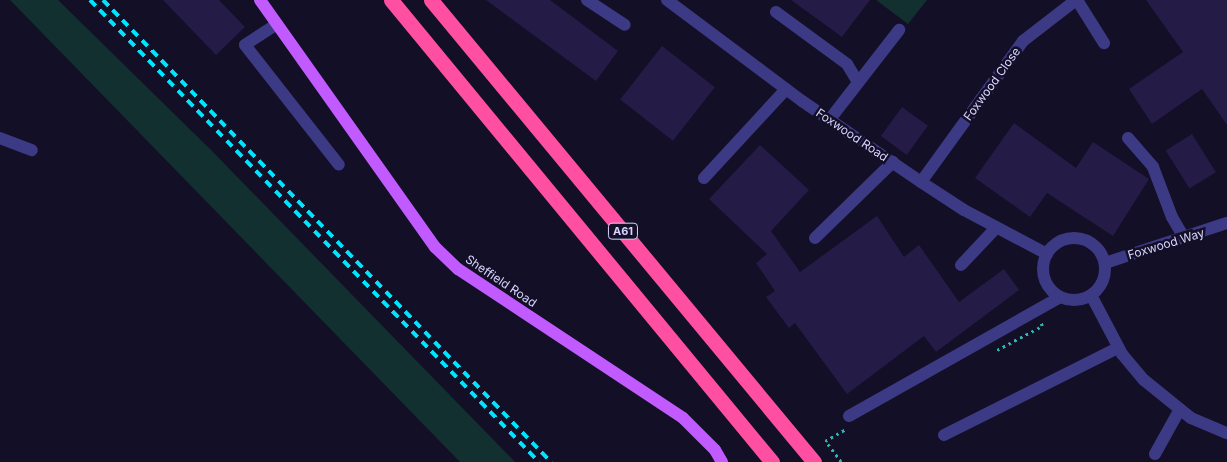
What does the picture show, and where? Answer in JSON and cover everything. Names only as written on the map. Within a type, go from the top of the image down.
[{"type":"highway","name":"A61","points":[[392,0],[772,462]]},
{"type":"highway","name":"A61","points":[[431,0],[814,462]]},
{"type":"main road","name":"Sheffield Road","points":[[260,0],[435,248],[458,269],[683,418],[715,450],[722,462]]},
{"type":"street","points":[[587,0],[625,25]]},
{"type":"street","name":"Foxwood Road","points":[[667,0],[786,89],[921,182],[996,228],[1047,254]]},
{"type":"street","name":"Foxwood Close","points":[[921,182],[1023,41],[1076,0],[1104,43]]},
{"type":"street","points":[[776,12],[847,64],[858,82]]},
{"type":"street","points":[[276,24],[244,45],[339,165]]},
{"type":"street","points":[[830,119],[899,30]]},
{"type":"street","points":[[704,178],[786,89]]},
{"type":"street","points":[[0,138],[32,150]]},
{"type":"street","points":[[1128,138],[1153,167],[1172,217],[1184,238]]},
{"type":"street","points":[[815,238],[893,162]]},
{"type":"street","name":"Foxwood Way","points":[[1105,263],[1227,223]]},
{"type":"street","points":[[961,265],[996,228]]},
{"type":"street","points":[[1074,238],[1094,245],[1105,263],[1103,281],[1092,295],[1076,300],[1060,297],[1046,283],[1043,273],[1047,254],[1054,246],[1074,238]]},
{"type":"street","points":[[1092,295],[1118,348],[1144,380],[1191,418],[1227,433]]},
{"type":"street","points":[[849,416],[1060,297]]},
{"type":"street","points":[[944,435],[1118,348]]},
{"type":"street","points":[[1155,454],[1180,409]]},
{"type":"green space","points":[[10,0],[58,0],[213,152],[515,462],[460,462]]},
{"type":"green space","points":[[876,0],[927,0],[908,24]]},
{"type":"building","points":[[163,0],[219,0],[245,27],[216,55]]},
{"type":"building","points":[[486,0],[550,0],[618,51],[596,81]]},
{"type":"building","points":[[791,0],[870,0],[842,37]]},
{"type":"building","points":[[1146,0],[1227,0],[1227,125],[1202,89],[1152,124],[1129,89],[1183,52]]},
{"type":"building","points":[[662,46],[715,87],[673,141],[620,100]]},
{"type":"building","points":[[902,107],[928,126],[907,155],[881,136]]},
{"type":"building","points":[[1014,123],[1076,168],[1093,142],[1149,179],[1113,236],[1047,193],[1030,217],[975,178]]},
{"type":"building","points":[[1192,134],[1216,172],[1190,189],[1166,150]]},
{"type":"building","points":[[760,145],[809,190],[771,231],[800,272],[877,216],[904,257],[919,245],[959,302],[1004,269],[1019,290],[936,352],[924,336],[847,394],[795,323],[789,328],[766,297],[775,291],[756,263],[767,254],[709,199]]},
{"type":"railway","points":[[90,0],[539,462]]},
{"type":"railway","points":[[103,0],[551,462]]}]
